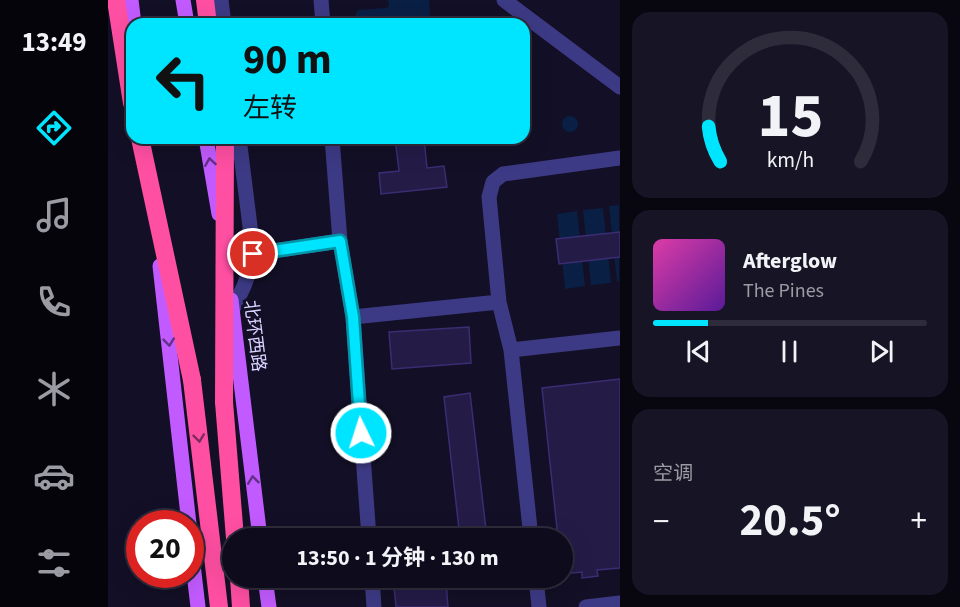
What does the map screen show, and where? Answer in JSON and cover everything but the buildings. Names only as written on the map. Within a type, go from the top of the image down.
[{"type":"highway","points":[[116,0],[126,64]]},
{"type":"highway","points":[[205,0],[207,18]]},
{"type":"highway","points":[[141,144],[192,380],[219,607]]},
{"type":"highway","points":[[225,144],[224,402],[234,528]]},
{"type":"highway","points":[[240,588],[241,607]]},
{"type":"main road","points":[[131,0],[133,18]]},
{"type":"main road","points":[[183,0],[186,18]]},
{"type":"main road","points":[[147,144],[187,510]]},
{"type":"main road","name":"北环西路","points":[[207,144],[224,244],[259,528]]},
{"type":"main road","points":[[196,588],[198,607]]},
{"type":"main road","points":[[266,588],[269,607]]},
{"type":"street","points":[[221,0],[223,18]]},
{"type":"street","points":[[321,0],[322,18]]},
{"type":"street","points":[[504,0],[528,18]]},
{"type":"street","points":[[530,20],[620,87]]},
{"type":"street","points":[[232,311],[254,258],[240,144]]},
{"type":"street","points":[[332,144],[340,241],[353,317],[368,528]]},
{"type":"street","points":[[530,528],[511,350],[499,302],[489,197],[493,182],[503,174],[620,158]]},
{"type":"street","points":[[253,254],[340,241]]},
{"type":"street","points":[[353,317],[499,302]]},
{"type":"street","points":[[511,350],[620,338]]},
{"type":"street","points":[[373,588],[374,607]]},
{"type":"street","points":[[537,588],[539,607]]},
{"type":"street","points":[[587,607],[617,604]]},
{"type":"water","points":[[388,0],[429,0],[430,18],[356,18],[355,16],[358,10],[389,6]]},
{"type":"water","points":[[567,116],[573,116],[578,124],[576,130],[567,132],[562,127],[562,121]]},
{"type":"water","points":[[619,205],[619,281],[617,281],[609,206]]},
{"type":"water","points":[[603,208],[611,283],[591,285],[583,210]]},
{"type":"water","points":[[577,211],[585,286],[565,289],[557,214]]},
{"type":"route","points":[[253,254],[340,241],[353,317],[361,433]]}]
